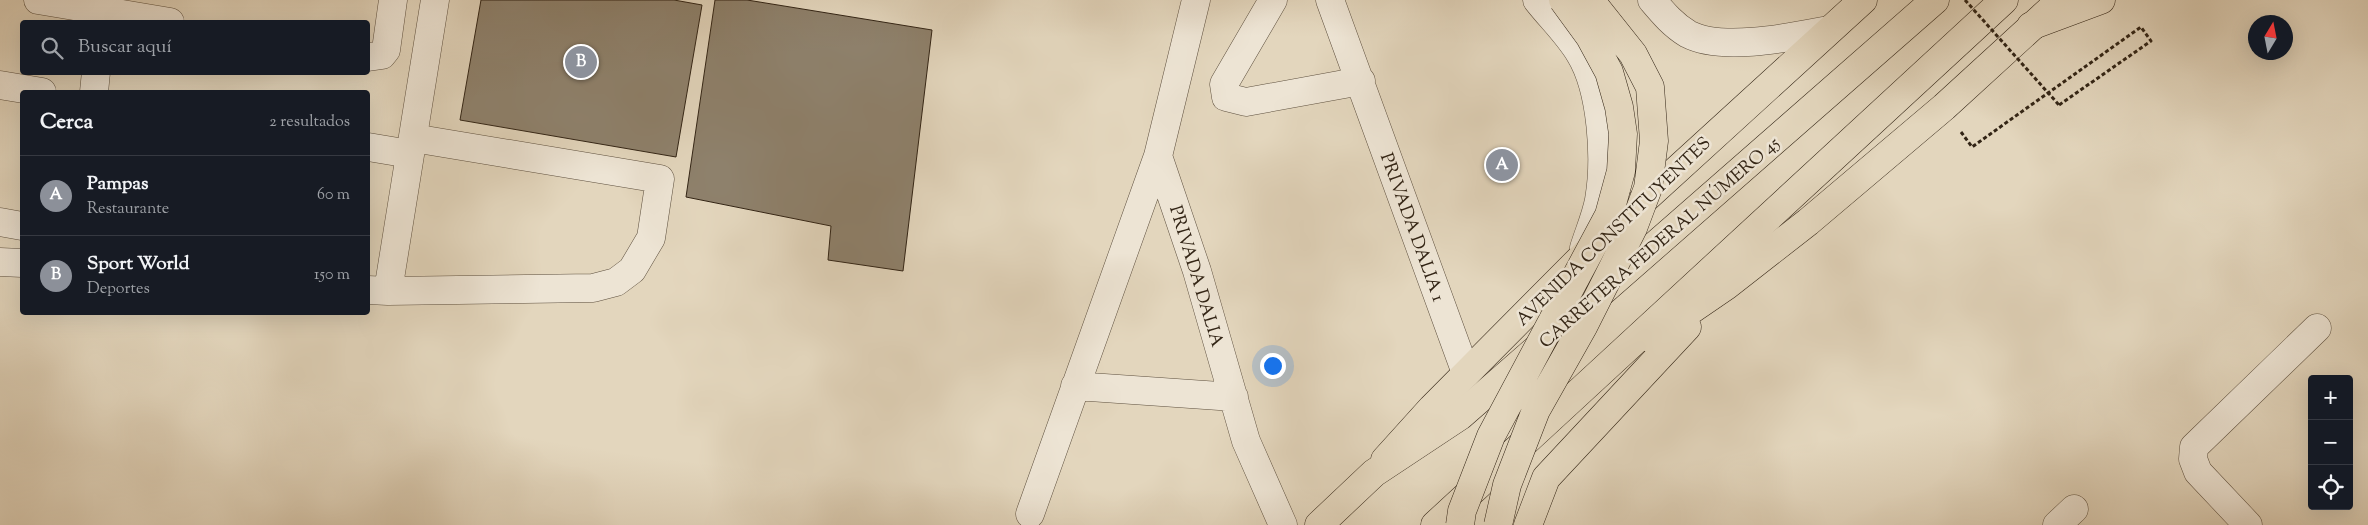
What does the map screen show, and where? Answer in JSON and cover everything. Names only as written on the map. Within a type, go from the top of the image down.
[{"type":"main road","points":[[1460,525],[1462,511],[1491,436],[1609,215],[1621,171],[1622,134],[1620,107],[1609,72],[1590,37],[1563,0]]},
{"type":"main road","points":[[1498,525],[1507,485],[1536,410],[1584,325],[1633,228],[1648,188],[1654,141],[1650,87],[1633,54],[1590,0]]},
{"type":"main road","name":"AVENIDA CONSTITUYENTES","points":[[1374,473],[1466,373],[1580,259],[1863,0]]},
{"type":"main road","name":"CARRETERA FEDERAL NÚMERO 45","points":[[1374,473],[1460,416],[1935,0]]},
{"type":"main road","points":[[1435,525],[2004,0]]},
{"type":"main road","points":[[1604,370],[1726,286],[1808,222],[1944,107],[2061,0]]},
{"type":"main road","points":[[2031,26],[2101,0]]},
{"type":"main road","points":[[1528,525],[1546,478],[1726,286]]},
{"type":"main road","points":[[1318,525],[1374,473]]},
{"type":"street","points":[[38,0],[158,20]]},
{"type":"street","points":[[370,57],[382,55],[386,50],[393,0]]},
{"type":"street","points":[[370,147],[412,146],[660,179],[652,238],[632,270],[616,282],[593,288],[378,290],[412,146],[435,0]]},
{"type":"street","name":"PRIVADA DALIA","points":[[1030,514],[1158,156],[1196,0]]},
{"type":"street","points":[[1273,0],[1224,84],[1226,97],[1246,102],[1361,81]]},
{"type":"street","name":"PRIVADA DALIA 1","points":[[1330,0],[1466,373]]},
{"type":"street","points":[[1537,0],[1580,54],[1592,85],[1599,118],[1602,149],[1599,201],[1580,259]]},
{"type":"street","points":[[1652,0],[1672,23],[1690,35],[1720,42],[1780,40],[1829,30]]},
{"type":"street","points":[[94,90],[96,75]]},
{"type":"street","points":[[0,85],[30,90]]},
{"type":"street","name":"PRIVADA DALIA","points":[[1158,156],[1197,271],[1246,441],[1283,525]]},
{"type":"street","points":[[0,222],[20,226]]},
{"type":"street","points":[[0,262],[20,263]]},
{"type":"street","points":[[2248,525],[2198,472],[2193,459],[2194,447],[2317,328]]},
{"type":"street","points":[[1075,386],[1234,398]]},
{"type":"path","points":[[1944,107],[1972,147],[2141,27],[2151,41],[2059,105],[1965,0]]},
{"type":"building","points":[[481,0],[674,0],[702,5],[676,157],[460,120]]},
{"type":"building","points":[[715,0],[747,0],[932,30],[903,271],[828,260],[831,226],[686,197]]},
{"type":"place","name":"Sport World","points":[[581,62]]},
{"type":"place","name":"Pampas","points":[[1502,165]]}]
